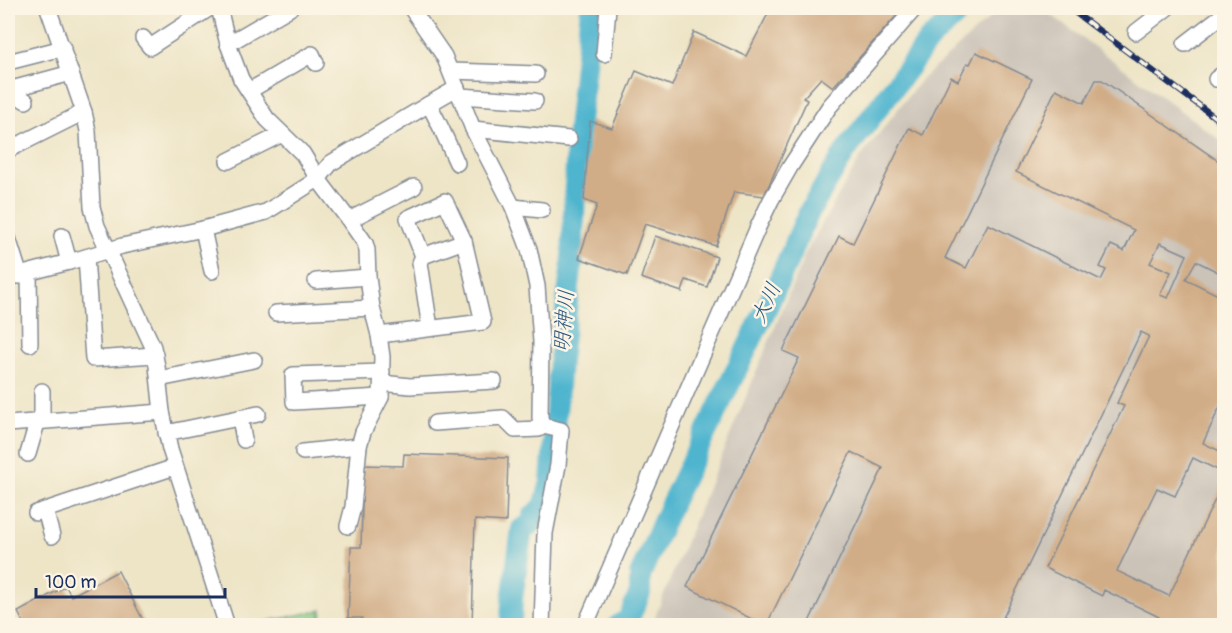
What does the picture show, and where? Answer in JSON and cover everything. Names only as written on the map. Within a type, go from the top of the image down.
[{"type":"street","points":[[48,8],[84,111],[88,131],[92,207],[97,226],[145,328],[155,355],[162,412],[175,467],[227,626]]},
{"type":"street","points":[[143,38],[150,47],[210,8]]},
{"type":"street","points":[[219,8],[228,44],[241,79],[267,119],[303,154],[318,179],[365,243],[367,250],[372,308],[382,357],[382,384],[359,446],[353,507],[348,526]]},
{"type":"street","points":[[411,8],[444,56],[473,129],[513,207],[529,249],[537,286],[541,342],[540,418],[549,427]]},
{"type":"street","points":[[604,54],[608,8]]},
{"type":"street","points":[[585,626],[771,200],[829,107],[915,8]]},
{"type":"street","points":[[1136,32],[1167,8]]},
{"type":"street","points":[[228,44],[280,10]]},
{"type":"street","points":[[1185,44],[1224,14]]},
{"type":"street","points":[[8,62],[63,48]]},
{"type":"street","points":[[249,91],[312,54],[316,63]]},
{"type":"street","points":[[451,71],[536,74]]},
{"type":"street","points":[[8,90],[71,73]]},
{"type":"street","points":[[8,90],[26,101]]},
{"type":"street","points":[[19,276],[108,250],[266,212],[318,179],[331,163],[429,104],[458,92],[535,101]]},
{"type":"street","points":[[429,104],[457,163]]},
{"type":"street","points":[[8,150],[84,111]]},
{"type":"street","points":[[473,129],[569,139]]},
{"type":"street","points":[[228,161],[282,134]]},
{"type":"street","points":[[349,220],[414,187]]},
{"type":"street","points":[[379,335],[483,322],[464,241],[445,201],[408,218],[423,256],[420,263],[430,328]]},
{"type":"street","points":[[513,207],[542,210]]},
{"type":"street","points":[[203,229],[212,271]]},
{"type":"street","points":[[62,236],[69,262]]},
{"type":"street","points":[[8,238],[19,276],[30,344]]},
{"type":"street","points":[[423,256],[464,241]]},
{"type":"street","points":[[86,257],[93,359],[155,355]]},
{"type":"street","points":[[316,281],[368,277]]},
{"type":"street","points":[[276,313],[372,308]]},
{"type":"street","points":[[159,379],[254,360]]},
{"type":"street","points":[[382,384],[294,402],[293,375],[410,386],[494,381]]},
{"type":"street","points":[[28,454],[42,414],[42,391]]},
{"type":"street","points":[[8,424],[162,412]]},
{"type":"street","points":[[166,433],[258,414]]},
{"type":"street","points":[[240,418],[244,440]]},
{"type":"street","points":[[435,423],[503,418],[515,430],[549,427],[561,430],[558,465],[545,533],[542,626]]},
{"type":"street","points":[[303,452],[359,446]]},
{"type":"street","points":[[52,536],[40,512],[175,467]]},
{"type":"shaded area","points":[[1001,8],[1042,8],[1224,143],[1224,625],[651,626],[806,252],[860,158],[920,81]]},
{"type":"green space","points":[[322,610],[320,625],[249,625]]},
{"type":"building","points":[[771,8],[891,8],[898,14],[833,87],[821,78],[803,98],[807,100],[764,196],[734,192],[716,246],[645,224],[627,275],[579,258],[597,205],[584,200],[590,121],[612,128],[636,71],[672,86],[694,32],[746,56]]},
{"type":"building","points":[[976,52],[1032,79],[945,258],[966,268],[988,224],[1101,280],[1106,270],[1100,267],[1111,245],[1124,251],[1134,230],[1016,172],[1056,89],[1084,103],[1096,80],[1102,80],[1224,165],[1224,275],[1196,261],[1186,279],[1224,298],[1224,398],[1203,443],[1224,453],[1224,473],[1193,458],[1175,496],[1157,488],[1117,571],[1169,596],[1224,481],[1224,626],[1156,626],[1159,617],[1104,590],[1102,596],[1045,568],[1124,406],[1117,403],[1149,336],[1141,332],[999,626],[807,626],[883,468],[851,452],[766,626],[687,587],[799,358],[783,351],[839,236],[853,243],[909,128],[923,135],[951,77],[958,81],[967,63],[970,64]],"holes":[[[1160,243],[1187,255],[1168,298],[1160,295],[1171,272],[1150,263]]]},
{"type":"building","points":[[655,236],[717,257],[707,287],[686,280],[682,292],[641,278]]},
{"type":"building","points":[[404,454],[508,458],[506,522],[475,520],[472,626],[362,626],[362,618],[348,618],[351,547],[361,547],[363,465],[403,466]]},
{"type":"building","points":[[118,571],[146,626],[25,626],[18,612],[66,586],[71,596]]},
{"type":"waterway","name":"明神川","points":[[511,626],[512,600],[522,529],[530,525],[534,515],[544,507],[551,482],[560,360],[572,262],[577,140],[591,8]]},
{"type":"waterway","name":"大川","points":[[618,626],[628,620],[640,593],[640,575],[672,502],[769,303],[809,212],[845,152],[929,40],[964,8]]},
{"type":"railway","points":[[1069,8],[1224,124]]}]
